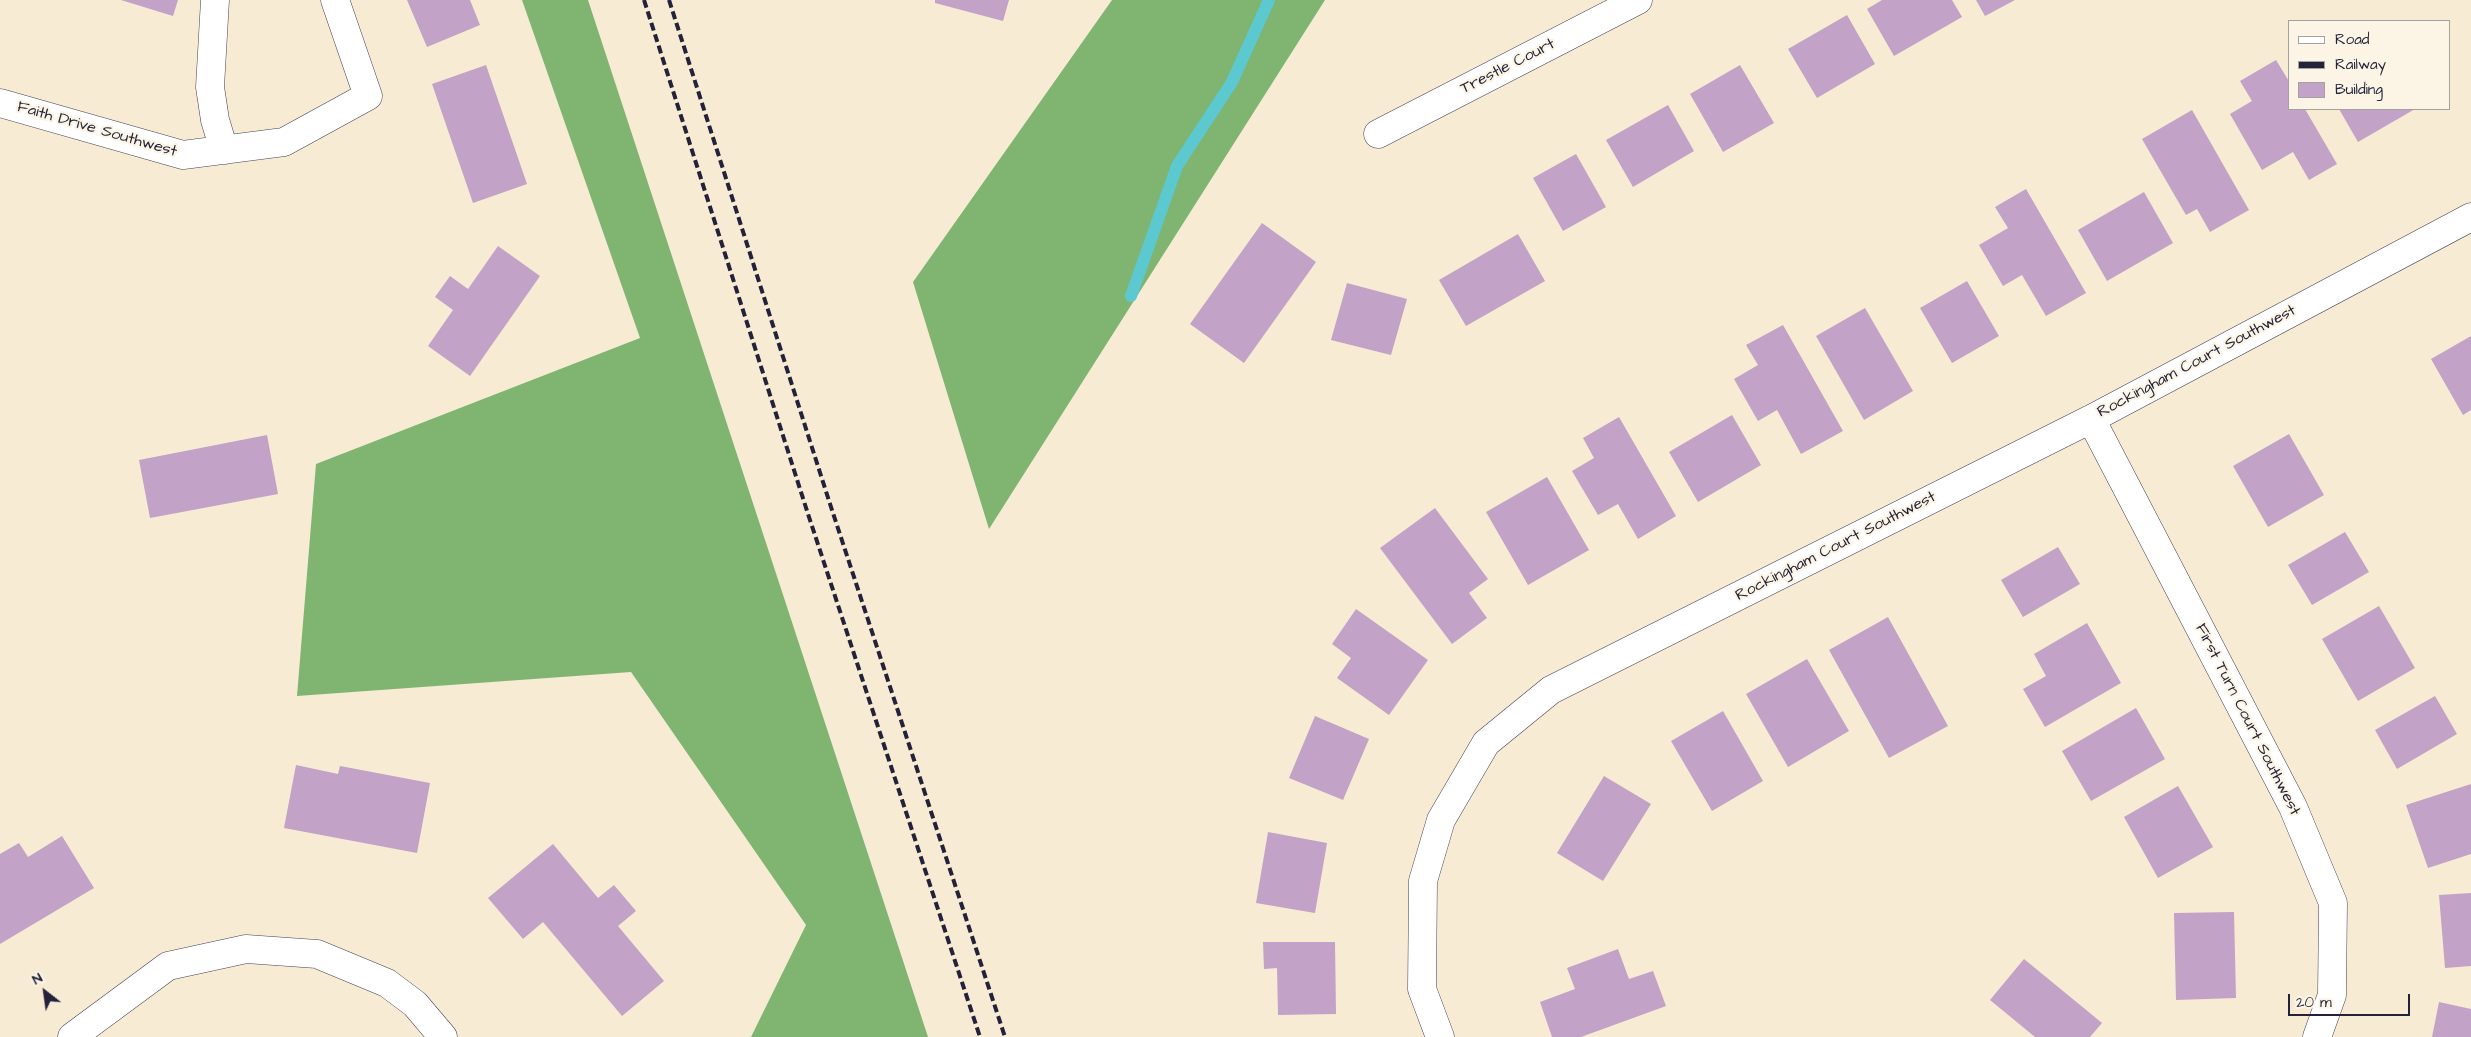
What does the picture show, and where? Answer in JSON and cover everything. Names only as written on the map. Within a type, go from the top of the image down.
[{"type":"street","points":[[215,0],[210,87],[214,120],[224,150]]},
{"type":"street","name":"Faith Drive Southwest","points":[[0,103],[183,155],[284,142],[368,96],[335,0]]},
{"type":"street","name":"Trestle Court","points":[[1378,134],[1638,0]]},
{"type":"street","name":"Rockingham Court Southwest","points":[[1440,1037],[1422,989],[1423,882],[1441,820],[1486,743],[1551,690],[2091,419],[2471,217]]},
{"type":"street","name":"First Turn Court Southwest","points":[[2091,419],[2293,807],[2333,903],[2332,995],[2317,1037]]},
{"type":"street","points":[[72,1037],[168,966],[246,949],[317,954],[387,984],[415,1004],[443,1037]]},
{"type":"green space","points":[[522,0],[588,0],[928,1037],[751,1037],[806,925],[631,672],[297,696],[316,464],[640,338]]},
{"type":"green space","points":[[1112,0],[1325,0],[989,529],[913,282]]},
{"type":"building","points":[[121,0],[178,0],[173,16]]},
{"type":"building","points":[[407,0],[470,0],[480,25],[427,47]]},
{"type":"building","points":[[935,0],[1009,0],[1003,21],[935,3]]},
{"type":"building","points":[[1882,0],[1952,0],[1962,17],[1894,56],[1867,9]]},
{"type":"building","points":[[1976,0],[2015,0],[1985,16]]},
{"type":"building","points":[[1847,15],[1875,64],[1817,98],[1788,49]]},
{"type":"building","points":[[2276,60],[2288,80],[2288,110],[2306,110],[2337,164],[2309,180],[2293,152],[2262,170],[2230,114],[2252,101],[2240,81]]},
{"type":"building","points":[[486,65],[527,184],[473,203],[432,84]]},
{"type":"building","points":[[1740,65],[1774,123],[1723,152],[1690,94]]},
{"type":"building","points":[[1668,105],[1694,151],[1633,187],[1606,140]]},
{"type":"building","points":[[2192,110],[2249,210],[2210,232],[2197,209],[2186,215],[2142,139]]},
{"type":"building","points":[[2340,110],[2413,110],[2358,142]]},
{"type":"building","points":[[1576,154],[1606,207],[1563,231],[1533,178]]},
{"type":"building","points":[[2026,189],[2086,293],[2046,316],[2022,275],[2003,286],[1979,245],[2008,228],[1995,207]]},
{"type":"building","points":[[2144,192],[2173,243],[2107,281],[2078,230]]},
{"type":"building","points":[[1262,223],[1316,262],[1244,363],[1190,324]]},
{"type":"building","points":[[1518,234],[1545,281],[1466,326],[1439,280]]},
{"type":"building","points":[[498,246],[540,276],[470,376],[428,346],[453,310],[435,297],[450,276],[468,289]]},
{"type":"building","points":[[1967,281],[1999,336],[1952,363],[1920,308]]},
{"type":"building","points":[[1347,283],[1407,299],[1391,355],[1331,340]]},
{"type":"building","points":[[1865,308],[1913,391],[1864,420],[1816,336]]},
{"type":"building","points":[[1783,325],[1843,431],[1801,454],[1777,410],[1758,421],[1734,379],[1758,365],[1746,345]]},
{"type":"building","points":[[2471,336],[2471,410],[2463,415],[2431,359]]},
{"type":"building","points":[[1732,415],[1761,465],[1698,502],[1669,452]]},
{"type":"building","points":[[1619,417],[1676,516],[1638,539],[1618,504],[1598,515],[1572,471],[1594,458],[1583,438]]},
{"type":"building","points":[[2289,434],[2324,495],[2268,527],[2233,466]]},
{"type":"building","points":[[267,435],[278,494],[150,518],[139,460]]},
{"type":"building","points":[[1547,477],[1589,550],[1528,585],[1486,512]]},
{"type":"building","points":[[1435,508],[1488,579],[1469,593],[1487,618],[1452,644],[1380,548]]},
{"type":"building","points":[[2345,532],[2369,572],[2312,605],[2288,565]]},
{"type":"building","points":[[2058,547],[2080,584],[2023,617],[2001,580]]},
{"type":"building","points":[[2379,606],[2415,668],[2358,701],[2322,639]]},
{"type":"building","points":[[1356,609],[1428,660],[1389,715],[1337,678],[1351,658],[1332,644]]},
{"type":"building","points":[[1888,617],[1948,726],[1889,758],[1829,650]]},
{"type":"building","points":[[2087,623],[2121,683],[2045,727],[2023,689],[2046,676],[2034,654]]},
{"type":"building","points":[[1807,659],[1849,731],[1788,767],[1746,694]]},
{"type":"building","points":[[2435,696],[2457,734],[2397,769],[2375,730]]},
{"type":"building","points":[[2136,708],[2165,759],[2091,801],[2062,751]]},
{"type":"building","points":[[1723,711],[1763,781],[1712,811],[1671,741]]},
{"type":"building","points":[[1315,716],[1369,739],[1343,800],[1289,778]]},
{"type":"building","points":[[296,765],[338,774],[340,766],[430,783],[417,853],[284,828]]},
{"type":"building","points":[[1604,776],[1651,804],[1603,881],[1557,853]]},
{"type":"building","points":[[2471,784],[2471,854],[2428,868],[2406,805]]},
{"type":"building","points":[[2178,786],[2213,847],[2158,878],[2124,817]]},
{"type":"building","points":[[1268,832],[1327,843],[1315,913],[1256,903]]},
{"type":"building","points":[[62,836],[94,888],[0,944],[0,854],[19,843],[28,857]]},
{"type":"building","points":[[553,844],[598,898],[614,885],[636,911],[618,926],[664,981],[622,1016],[543,922],[523,939],[488,898]]},
{"type":"building","points":[[2471,893],[2471,966],[2445,968],[2439,895]]},
{"type":"building","points":[[2234,912],[2236,998],[2176,1000],[2174,913]]},
{"type":"building","points":[[1263,942],[1335,942],[1336,1014],[1278,1015],[1277,968],[1264,969]]},
{"type":"building","points":[[1618,949],[1629,979],[1653,971],[1666,1006],[1581,1037],[1552,1037],[1540,1002],[1575,989],[1567,968]]},
{"type":"building","points":[[2024,959],[2102,1023],[2090,1037],[2035,1037],[1990,1000]]},
{"type":"building","points":[[2439,1002],[2471,1009],[2471,1037],[2432,1037]]},
{"type":"waterway","points":[[1131,296],[1177,166],[1232,82],[1269,0]]},
{"type":"railway","points":[[644,0],[808,514],[980,1037]]},
{"type":"railway","points":[[669,0],[831,507],[1005,1037]]}]
